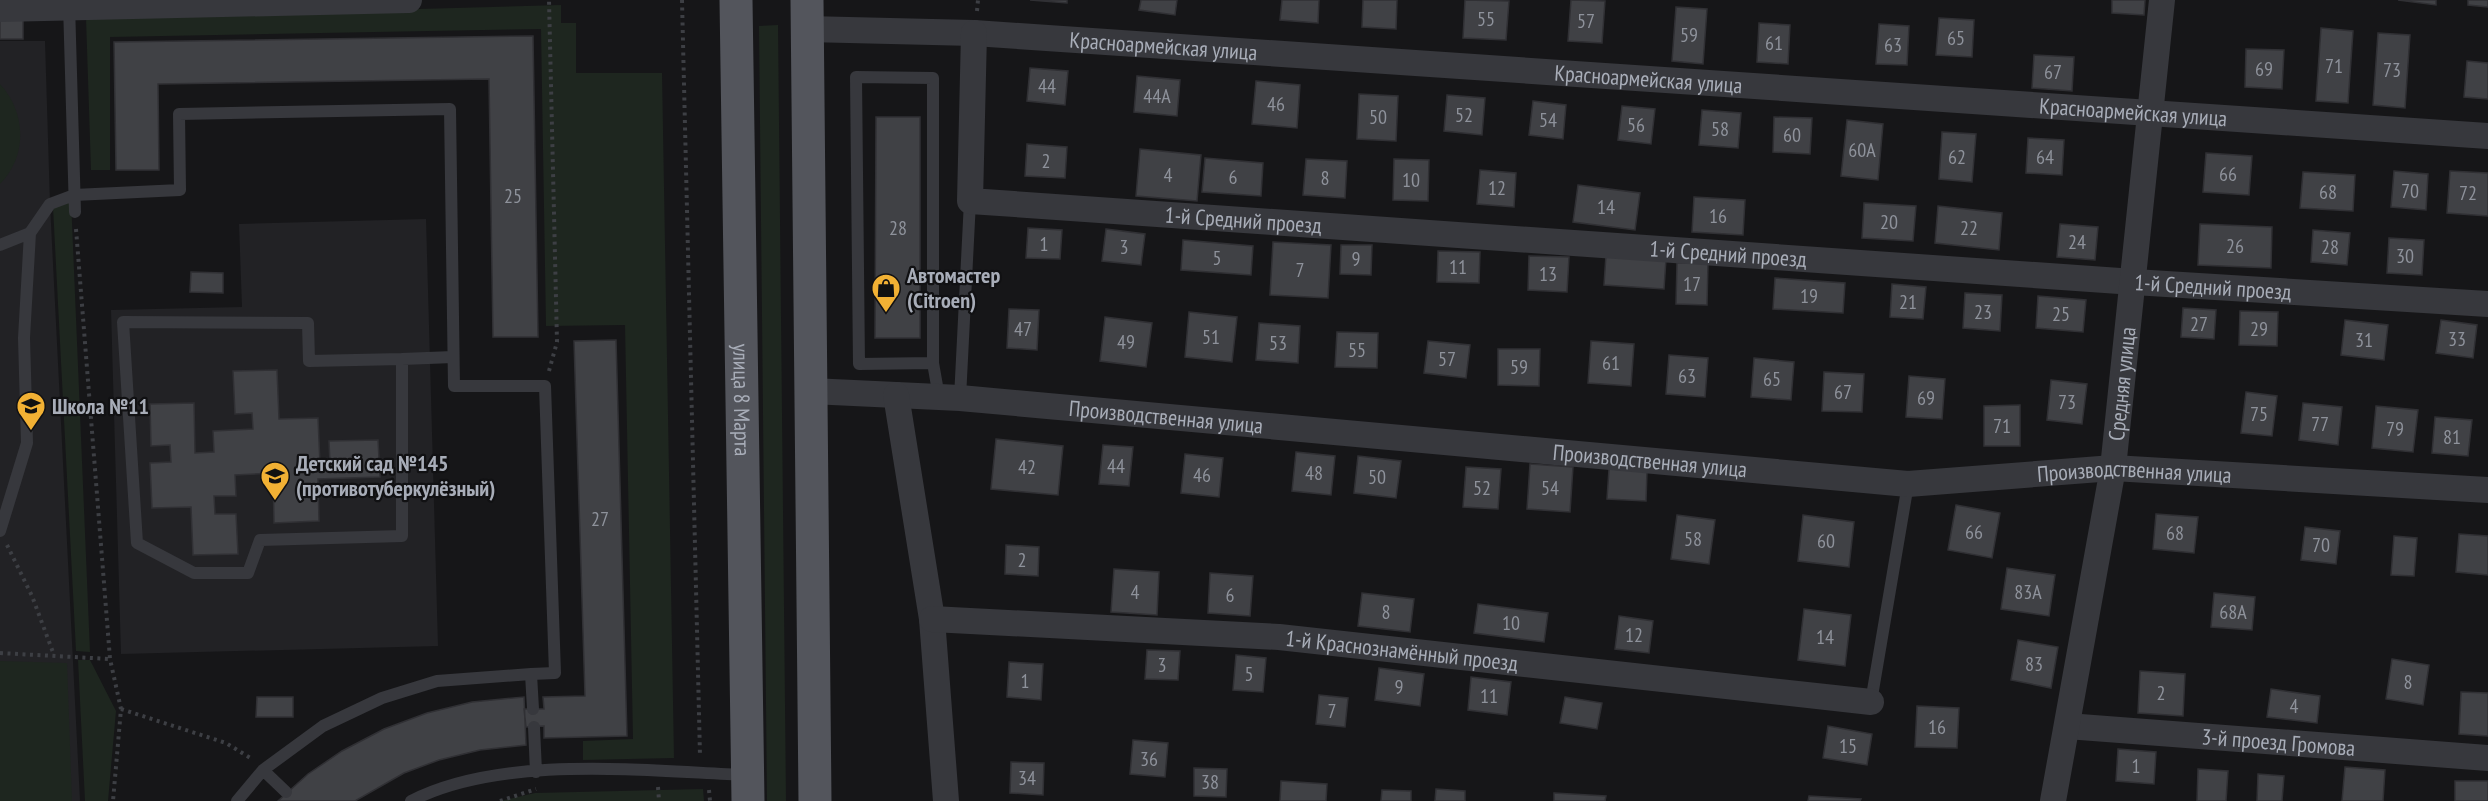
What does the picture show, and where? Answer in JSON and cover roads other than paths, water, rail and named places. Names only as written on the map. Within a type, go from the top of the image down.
[{"type":"main road","name":"улица 8 Марта","points":[[736,0],[747,788]]},
{"type":"main road","points":[[807,14],[815,801]]},
{"type":"street","points":[[0,9],[64,3],[409,0]]},
{"type":"street","name":"Средняя улица","points":[[2053,801],[2113,468],[2162,0]]},
{"type":"street","name":"Красноармейская улица","points":[[807,14],[974,33],[2149,115],[2488,136]]},
{"type":"street","points":[[970,201],[974,33]]},
{"type":"street","name":"1-й Средний проезд","points":[[970,201],[2134,282],[2488,304]]},
{"type":"street","name":"Производственная улица","points":[[811,391],[950,398],[1908,484],[2113,468],[2488,490]]},
{"type":"street","points":[[896,395],[932,619],[946,801]]},
{"type":"street","name":"1-й Краснознамённый проезд","points":[[932,619],[1279,637],[1870,702]]},
{"type":"street","name":"3-й проезд Громова","points":[[2067,726],[2488,758]]},
{"type":"lane","points":[[64,3],[75,212]]},
{"type":"lane","points":[[933,363],[859,364],[856,77],[933,78],[933,363],[950,398]]},
{"type":"lane","points":[[2,535],[27,443],[24,338],[30,233],[50,204],[74,195],[180,190],[179,114],[450,109],[454,386],[544,386],[555,673],[437,681],[382,698],[323,726],[263,770],[237,801]]},
{"type":"lane","points":[[950,398],[970,201]]},
{"type":"lane","points":[[0,245],[30,233]]},
{"type":"lane","points":[[402,359],[402,536],[260,540],[248,573],[194,573],[136,543],[123,322],[308,322],[309,362],[453,357]]},
{"type":"lane","points":[[1870,702],[1908,484]]},
{"type":"lane","points":[[531,674],[533,709]]},
{"type":"lane","points":[[534,727],[536,772]]},
{"type":"lane","points":[[263,770],[286,792]]},
{"type":"lane","points":[[411,801],[477,778],[536,772],[700,773],[747,788]]},
{"type":"place","name":"Автомастер (Citroen)","points":[[886,314]]},
{"type":"place","name":"Школа №11","points":[[31,432]]},
{"type":"place","name":"Детский сад №145 (противотуберкулёзный)","points":[[275,502]]}]
